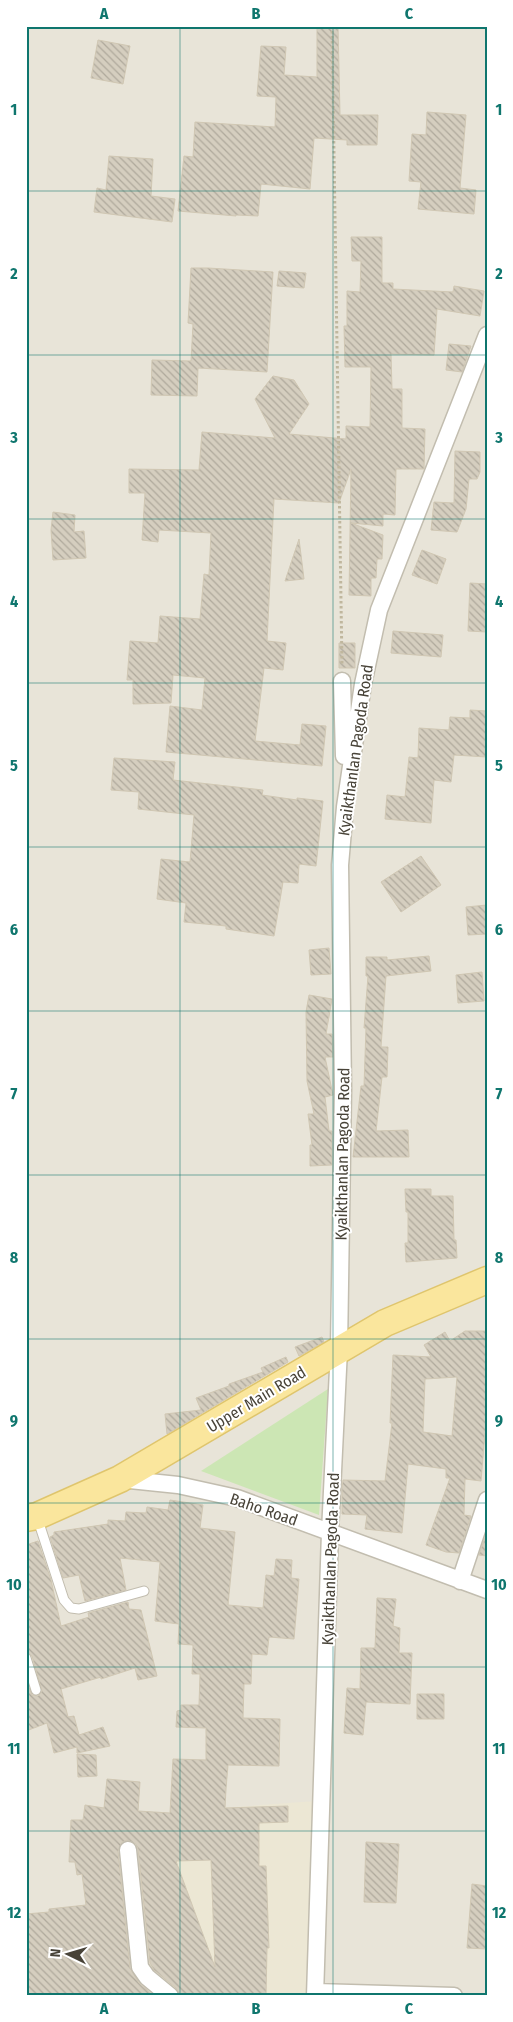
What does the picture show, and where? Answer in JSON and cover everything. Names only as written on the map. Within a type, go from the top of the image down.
[{"type":"main road","name":"Upper Main Road","points":[[32,1517],[120,1479],[339,1348],[385,1323],[487,1280]]},
{"type":"street","name":"Kyaikthanlan Pagoda Road","points":[[316,1994],[330,1532],[339,1348],[343,1088],[340,866],[345,807],[362,693],[379,610],[487,335]]},
{"type":"street","points":[[342,680],[345,807]]},
{"type":"street","name":"Baho Road","points":[[120,1479],[178,1485],[236,1498],[460,1582],[487,1590]]},
{"type":"street","points":[[460,1582],[487,1500]]},
{"type":"street","points":[[128,1850],[140,1967],[147,1977],[170,1996]]},
{"type":"street","points":[[316,1994],[454,1996]]},
{"type":"lane","points":[[32,1517],[64,1600],[71,1608],[79,1609],[144,1591]]},
{"type":"lane","points":[[26,1658],[36,1690]]},
{"type":"path","points":[[332,26],[342,680]]},
{"type":"shaded area","points":[[26,26],[487,26],[487,1996],[26,1996]]},
{"type":"shaded area","points":[[316,1801],[308,1996],[179,1996],[166,1988],[147,1984],[135,1856],[180,1811]]},
{"type":"green space","points":[[328,1389],[319,1515],[201,1471]]},
{"type":"building","points":[[317,26],[338,26],[340,115],[378,115],[377,145],[347,145],[347,140],[314,138],[310,189],[261,184],[258,216],[178,211],[184,156],[193,157],[195,122],[275,127],[276,97],[257,96],[261,46],[286,47],[284,75],[317,77]]},
{"type":"building","points":[[98,40],[130,46],[123,84],[91,78]]},
{"type":"building","points":[[427,112],[466,115],[460,188],[476,190],[474,214],[418,209],[421,182],[409,181],[412,134],[426,135]]},
{"type":"building","points":[[109,156],[153,159],[151,196],[175,199],[172,222],[94,212],[97,188],[106,190]]},
{"type":"building","points":[[351,237],[382,237],[382,283],[393,283],[393,289],[453,292],[454,286],[484,291],[480,316],[437,309],[434,355],[391,354],[392,389],[402,389],[402,428],[425,429],[424,469],[396,469],[395,515],[383,514],[383,526],[351,523],[383,535],[382,559],[377,559],[376,578],[371,578],[371,596],[349,595],[351,469],[339,503],[274,499],[267,641],[286,643],[283,670],[264,668],[255,741],[300,745],[302,724],[326,726],[322,766],[166,752],[170,706],[202,710],[205,678],[173,675],[171,703],[133,704],[133,680],[127,680],[130,641],[158,643],[160,616],[200,619],[204,574],[209,575],[211,533],[159,530],[158,542],[142,540],[145,493],[129,493],[129,469],[199,470],[202,432],[275,438],[255,399],[273,376],[294,380],[309,404],[289,434],[346,439],[346,426],[370,427],[371,367],[345,367],[344,326],[347,326],[347,291],[360,292],[361,261],[352,261]]},
{"type":"building","points":[[191,268],[273,272],[267,372],[198,368],[197,396],[151,395],[152,360],[191,361],[193,324],[188,323]]},
{"type":"building","points":[[279,271],[306,273],[304,288],[277,286]]},
{"type":"building","points":[[449,344],[471,346],[462,372],[446,370]]},
{"type":"building","points":[[455,451],[480,452],[480,472],[477,479],[469,479],[466,509],[457,532],[431,530],[434,502],[454,503]]},
{"type":"building","points":[[53,512],[75,515],[74,532],[84,531],[86,558],[53,560],[51,530]]},
{"type":"building","points":[[299,539],[304,579],[285,581]]},
{"type":"building","points":[[422,550],[446,559],[437,584],[412,575]]},
{"type":"building","points":[[470,583],[487,584],[487,632],[468,631]]},
{"type":"building","points":[[393,631],[443,635],[441,657],[391,653]]},
{"type":"building","points":[[339,643],[355,643],[355,668],[339,668]]},
{"type":"building","points":[[470,710],[487,711],[487,757],[454,755],[451,782],[434,780],[431,823],[385,819],[387,795],[405,797],[409,757],[418,758],[419,728],[449,730],[450,717],[470,718]]},
{"type":"building","points":[[114,758],[175,762],[173,780],[263,790],[262,795],[297,800],[297,798],[323,801],[316,866],[299,864],[298,883],[283,882],[274,936],[226,929],[226,926],[184,922],[186,903],[157,899],[161,859],[190,862],[194,815],[138,809],[139,792],[111,790]]},
{"type":"building","points":[[421,856],[441,885],[401,912],[381,882]]},
{"type":"building","points":[[487,905],[487,934],[468,935],[466,907]]},
{"type":"building","points":[[329,948],[331,974],[311,975],[309,950]]},
{"type":"building","points":[[429,956],[431,971],[386,976],[381,1047],[388,1047],[387,1077],[382,1077],[376,1131],[408,1130],[409,1157],[353,1157],[361,1086],[364,1086],[366,1028],[364,1028],[368,976],[366,976],[366,957],[387,957],[387,960]]},
{"type":"building","points":[[482,972],[484,1001],[458,1003],[456,975]]},
{"type":"building","points":[[309,995],[332,999],[326,1034],[332,1034],[333,1057],[325,1057],[333,1095],[325,1097],[329,1131],[332,1131],[332,1165],[310,1166],[310,1145],[312,1145],[308,1114],[314,1114],[307,1081],[306,1012]]},
{"type":"building","points":[[405,1189],[431,1189],[431,1196],[453,1196],[454,1240],[456,1240],[457,1258],[406,1262],[405,1243],[408,1243],[408,1212],[406,1212]]},
{"type":"building","points":[[465,1331],[487,1331],[487,1433],[485,1433],[481,1481],[465,1479],[464,1515],[471,1516],[459,1553],[446,1552],[426,1545],[450,1478],[446,1478],[446,1469],[408,1464],[402,1533],[365,1529],[367,1515],[342,1514],[343,1480],[385,1481],[392,1423],[390,1423],[393,1355],[431,1357],[424,1345],[445,1332],[450,1341]],"holes":[[[457,1377],[452,1436],[423,1432],[425,1379]]]},
{"type":"building","points":[[322,1337],[324,1342],[299,1356],[295,1347]]},
{"type":"building","points":[[286,1357],[288,1362],[167,1434],[165,1414],[201,1410],[196,1398],[263,1372],[261,1368]]},
{"type":"building","points":[[170,1500],[203,1505],[200,1528],[235,1532],[228,1605],[263,1608],[266,1575],[274,1576],[276,1559],[292,1560],[291,1578],[299,1579],[294,1639],[269,1637],[267,1655],[252,1654],[251,1684],[244,1684],[243,1718],[280,1719],[279,1766],[228,1765],[226,1789],[225,1808],[288,1806],[288,1822],[259,1823],[259,1866],[266,1866],[269,1948],[267,1948],[266,1996],[180,1995],[176,1988],[154,1970],[150,1963],[138,1849],[136,1844],[127,1840],[122,1842],[118,1851],[130,1968],[139,1983],[154,1996],[26,1996],[26,1914],[49,1912],[49,1909],[86,1905],[82,1874],[77,1875],[75,1862],[69,1862],[71,1820],[83,1820],[85,1805],[104,1808],[107,1779],[140,1782],[138,1811],[170,1813],[173,1759],[206,1760],[206,1728],[176,1727],[177,1711],[181,1710],[181,1705],[199,1705],[200,1674],[192,1674],[193,1645],[178,1644],[179,1624],[155,1621],[160,1562],[120,1558],[126,1590],[85,1601],[79,1575],[63,1578],[50,1537],[54,1535],[54,1532],[108,1524],[108,1520],[125,1521],[126,1512],[146,1513],[147,1507],[168,1510]],"holes":[[[211,1860],[215,1967],[176,1861]]]},
{"type":"building","points":[[487,1532],[487,1556],[479,1555]]},
{"type":"building","points":[[38,1541],[51,1580],[61,1626],[89,1617],[88,1613],[128,1602],[129,1609],[141,1610],[157,1676],[138,1680],[135,1668],[61,1689],[68,1717],[74,1716],[79,1735],[103,1727],[110,1746],[77,1753],[77,1747],[54,1753],[47,1723],[26,1731],[26,1680],[32,1695],[38,1696],[42,1691],[32,1656],[26,1652],[26,1545]]},
{"type":"building","points":[[377,1598],[396,1599],[393,1626],[400,1628],[399,1653],[412,1653],[410,1704],[366,1702],[363,1735],[344,1733],[347,1688],[360,1689],[361,1648],[375,1648]]},
{"type":"building","points":[[417,1694],[444,1694],[444,1719],[417,1719]]},
{"type":"building","points":[[77,1754],[96,1755],[97,1776],[78,1777]]},
{"type":"building","points":[[366,1842],[399,1844],[396,1903],[364,1902]]},
{"type":"building","points":[[472,1884],[487,1886],[487,1949],[467,1948]]}]
